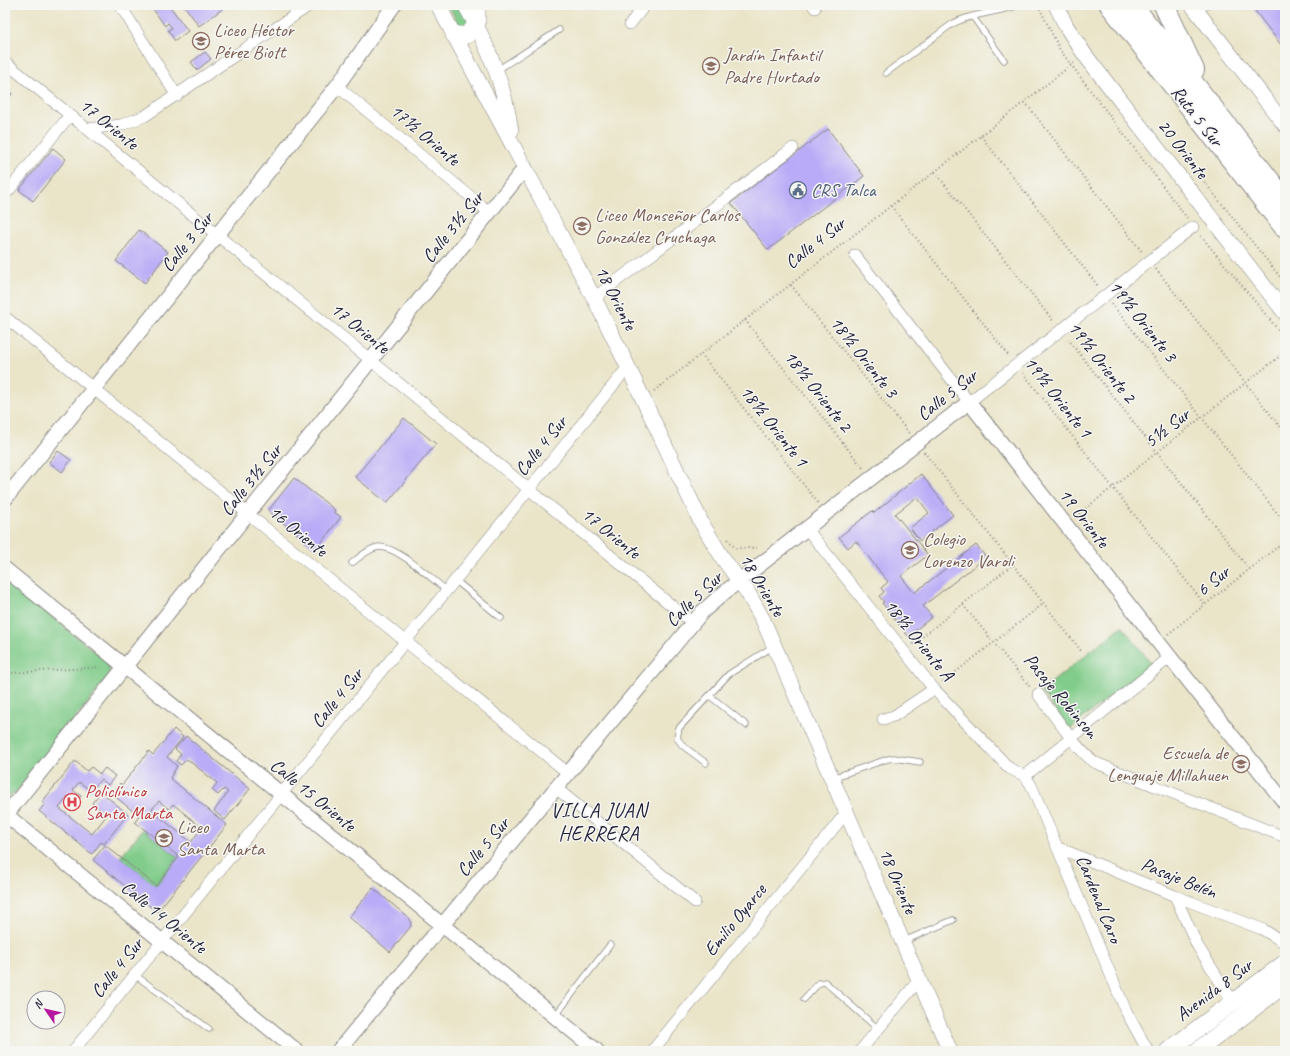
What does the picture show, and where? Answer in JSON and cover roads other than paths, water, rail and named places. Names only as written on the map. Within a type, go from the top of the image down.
[{"type":"highway","points":[[1097,5],[1144,49]]},
{"type":"highway","name":"Ruta 5 Sur","points":[[1110,5],[1285,228]]},
{"type":"highway","name":"Ruta 5 Sur","points":[[1132,5],[1285,200]]},
{"type":"highway","points":[[1164,5],[1188,57],[1218,114]]},
{"type":"main road","name":"18 Oriente","points":[[438,5],[594,298],[701,522],[710,539],[740,581],[763,620],[950,1051]]},
{"type":"main road","name":"18 Oriente","points":[[465,5],[479,29],[496,71],[516,151]]},
{"type":"main road","points":[[454,35],[467,35],[479,29],[477,5]]},
{"type":"main road","name":"20 Oriente","points":[[1056,5],[1066,26],[1085,55],[1285,313]]},
{"type":"main road","points":[[1199,8],[1284,122]]},
{"type":"main road","name":"Avenida 8 Sur","points":[[1168,1051],[1285,963]]},
{"type":"main road","name":"Avenida 8 Sur","points":[[1197,1051],[1284,988]]},
{"type":"street","points":[[120,5],[177,96]]},
{"type":"street","points":[[87,129],[108,128],[134,122],[159,109],[310,5]]},
{"type":"street","name":"Calle 3 Sur","points":[[5,499],[337,86],[394,5]]},
{"type":"street","points":[[479,29],[485,5]]},
{"type":"street","points":[[630,24],[645,5]]},
{"type":"street","name":"17 Oriente","points":[[5,62],[693,623]]},
{"type":"street","name":"17½ Oriente","points":[[337,86],[489,212]]},
{"type":"street","points":[[5,195],[70,115]]},
{"type":"street","points":[[594,298],[793,148]]},
{"type":"street","name":"Calle 3½ Sur","points":[[5,815],[126,667],[525,168]]},
{"type":"street","name":"Calle 5 Sur","points":[[338,1051],[693,623],[713,603],[1193,227]]},
{"type":"street","name":"19 Oriente","points":[[855,255],[1285,803]]},
{"type":"street","name":"16 Oriente","points":[[5,317],[568,773]]},
{"type":"street","name":"Calle 4 Sur","points":[[73,1051],[628,367]]},
{"type":"street","name":"18½ Oriente A","points":[[807,529],[934,689],[1009,768],[1025,776]]},
{"type":"street","name":"Calle 15 Oriente","points":[[5,569],[597,1051]]},
{"type":"street","points":[[1025,776],[1170,657]]},
{"type":"street","points":[[883,719],[894,716],[934,689]]},
{"type":"street","name":"Pasaje Robinson","points":[[1038,694],[1087,755],[1096,762],[1285,837]]},
{"type":"street","name":"Cardenal Caro","points":[[1025,776],[1031,785],[1059,848],[1126,1011],[1148,1051]]},
{"type":"street","points":[[556,788],[695,902]]},
{"type":"street","name":"Emilio Oyarce","points":[[652,1051],[846,813]]},
{"type":"street","name":"Calle 14 Oriente","points":[[5,815],[163,940],[297,1051]]},
{"type":"street","name":"Pasaje Belén","points":[[1059,848],[1175,896],[1262,929],[1285,943]]},
{"type":"street","points":[[1175,896],[1197,945],[1233,1002]]},
{"type":"street","points":[[860,1051],[919,980]]},
{"type":"lane","points":[[886,72],[952,24],[963,18],[973,17],[1019,5]]},
{"type":"lane","points":[[973,17],[1004,60]]},
{"type":"lane","points":[[496,71],[559,30]]},
{"type":"lane","points":[[352,563],[370,549],[378,547],[390,550],[447,591]]},
{"type":"lane","points":[[455,580],[501,618]]},
{"type":"lane","points":[[706,763],[683,746],[677,738],[679,728],[729,674],[774,646]]},
{"type":"lane","points":[[710,696],[746,725]]},
{"type":"lane","points":[[831,778],[888,759],[894,758],[920,762]]},
{"type":"lane","points":[[902,943],[916,935],[953,920]]},
{"type":"lane","points":[[554,1016],[610,945]]},
{"type":"lane","points":[[135,975],[209,1029]]},
{"type":"lane","points":[[804,999],[819,983],[824,982],[878,1029]]},
{"type":"place","name":"Liceo Héctor Pérez Biott","points":[[201,41]]},
{"type":"place","name":"Jardín Infantil Padre Hurtado","points":[[711,66]]},
{"type":"place","name":"CRS Talca","points":[[798,190]]},
{"type":"place","name":"Liceo Monseñor Carlos González Cruchaga","points":[[582,226]]},
{"type":"place","name":"Colegio Lorenzo Varoli","points":[[910,550]]},
{"type":"place","name":"Escuela de Lenguaje Millahuen","points":[[1241,764]]},
{"type":"place","name":"Policlínico Santa Marta","points":[[72,802]]},
{"type":"place","name":"Liceo Santa Marta","points":[[164,838]]},
{"type":"district","name":"VILLA JUAN HERRERA","points":[[599,822]]}]
